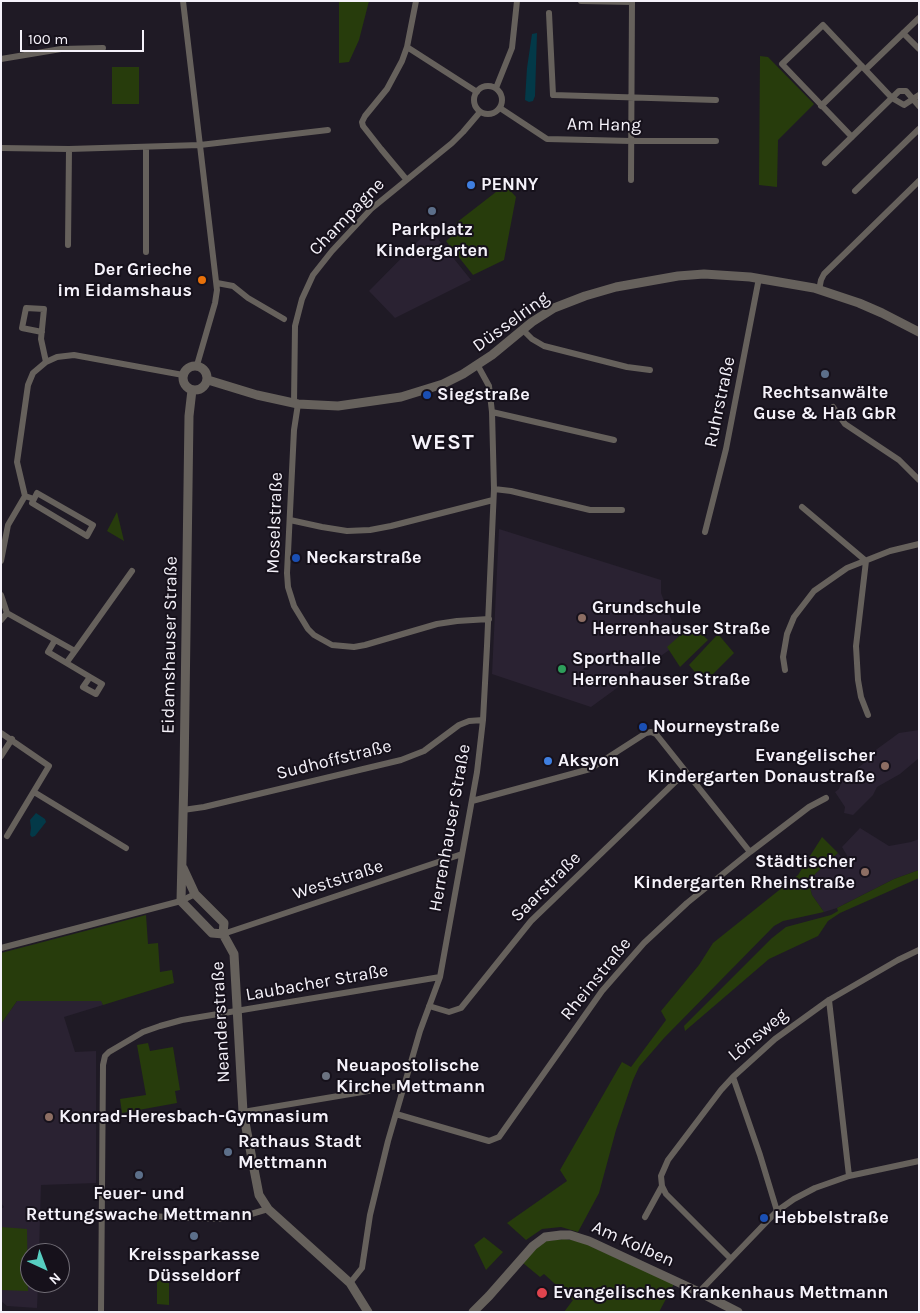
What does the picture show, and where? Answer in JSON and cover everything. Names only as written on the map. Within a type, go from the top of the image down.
[{"type":"street","points":[[183,1],[217,283],[215,303],[197,365]]},
{"type":"street","points":[[406,179],[369,134],[362,122],[364,116],[387,89],[402,61],[416,1]]},
{"type":"street","points":[[496,88],[512,48],[517,1]]},
{"type":"street","points":[[581,1],[632,2],[630,180]]},
{"type":"street","name":"Am Hang","points":[[549,13],[553,96],[716,100]]},
{"type":"street","points":[[821,106],[919,18]]},
{"type":"street","points":[[852,137],[782,64],[823,25],[892,98],[904,105],[916,97]]},
{"type":"street","points":[[903,32],[919,49]]},
{"type":"street","points":[[407,46],[477,92]]},
{"type":"street","points":[[1,58],[61,49],[103,48]]},
{"type":"street","points":[[487,86],[496,88],[503,97],[500,108],[494,113],[489,114],[480,112],[475,106],[474,97],[477,92],[480,88],[487,86]]},
{"type":"street","points":[[826,164],[902,90],[916,97],[919,106]]},
{"type":"street","name":"Am Hang","points":[[500,108],[547,139],[631,141],[716,140]]},
{"type":"street","name":"Champagne","points":[[296,404],[295,326],[297,312],[307,286],[321,264],[371,209],[463,132],[480,112]]},
{"type":"street","points":[[855,191],[919,129]]},
{"type":"street","points":[[1,148],[200,145],[328,130]]},
{"type":"street","points":[[146,147],[146,252]]},
{"type":"street","points":[[68,245],[69,148]]},
{"type":"street","points":[[819,290],[824,274],[919,181]]},
{"type":"street","name":"Düsselring","points":[[208,380],[296,404],[338,406],[401,397],[443,384],[478,366],[554,308],[616,287],[651,279],[704,274],[759,278],[819,290],[882,312],[919,332]]},
{"type":"street","name":"Ruhrstraße","points":[[705,532],[726,449],[759,278]]},
{"type":"street","points":[[217,283],[232,286],[248,298],[284,319]]},
{"type":"street","points":[[42,332],[22,328],[26,308],[44,309],[42,332],[41,339],[46,362]]},
{"type":"street","points":[[523,330],[532,339],[544,346],[627,367],[650,370]]},
{"type":"street","points":[[1,561],[8,525],[25,496],[17,462],[28,385],[33,373],[46,362],[57,357],[74,355],[183,375]]},
{"type":"street","points":[[197,365],[206,371],[208,380],[200,389],[192,390],[184,384],[183,375],[188,368],[197,365]]},
{"type":"street","name":"Herrenhauser Straße","points":[[350,1283],[362,1268],[370,1214],[396,1114],[420,1031],[440,977],[472,801],[483,720],[494,489],[492,412],[489,386],[478,366]]},
{"type":"street","name":"Eidamshauser Straße","points":[[181,901],[189,416],[192,390]]},
{"type":"street","name":"Moselstraße","points":[[296,404],[287,574],[288,587],[294,606],[308,629],[321,639],[338,646],[354,647],[438,624],[489,619]]},
{"type":"street","points":[[833,408],[845,424],[898,460],[919,480]]},
{"type":"street","points":[[492,412],[614,440]]},
{"type":"street","points":[[494,489],[511,491],[590,510],[622,510]]},
{"type":"street","points":[[37,493],[93,525],[87,536],[32,503],[34,499],[37,493]]},
{"type":"street","points":[[25,496],[34,499]]},
{"type":"street","points":[[290,520],[347,531],[370,530],[493,500]]},
{"type":"street","points":[[802,507],[866,561]]},
{"type":"street","points":[[785,670],[783,657],[787,634],[794,617],[814,591],[847,568],[890,551],[919,544]]},
{"type":"street","points":[[866,561],[856,646],[858,680],[861,697],[868,715]]},
{"type":"street","points":[[67,662],[132,570]]},
{"type":"street","points":[[1,596],[7,612],[75,650]]},
{"type":"street","points":[[1,620],[7,612]]},
{"type":"street","points":[[55,640],[48,652],[90,677]]},
{"type":"street","name":"Sudhoffstraße","points":[[183,810],[204,807],[401,760],[424,752],[459,725],[468,721],[483,720]]},
{"type":"street","points":[[472,801],[590,768],[646,733],[651,732],[656,734],[750,852]]},
{"type":"street","points":[[1,733],[50,766],[7,836]]},
{"type":"street","points":[[1,756],[12,739]]},
{"type":"street","name":"Saarstraße","points":[[429,1006],[449,1012],[461,1008],[531,920],[675,782],[686,774]]},
{"type":"street","points":[[34,792],[126,848]]},
{"type":"street","name":"Rheinstraße","points":[[396,1114],[489,1141],[499,1137],[602,991],[630,959],[687,903],[750,852],[809,808],[826,798]]},
{"type":"street","name":"Weststraße","points":[[223,934],[462,854]]},
{"type":"street","name":"Neanderstraße","points":[[182,865],[195,894],[224,924],[223,934],[234,954],[243,1112],[261,1199],[268,1209],[350,1283],[366,1310]]},
{"type":"street","points":[[1,948],[181,901],[195,894]]},
{"type":"street","points":[[181,901],[212,934],[223,934]]},
{"type":"street","name":"Lönsweg","points":[[645,1217],[662,1186],[661,1176],[668,1160],[733,1077],[775,1039],[829,1000],[919,950]]},
{"type":"street","name":"Laubacher Straße","points":[[101,1312],[103,1065],[106,1056],[114,1048],[143,1032],[182,1020],[440,977]]},
{"type":"street","points":[[829,1000],[849,1176]]},
{"type":"street","points":[[733,1077],[777,1211]]},
{"type":"street","points":[[243,1112],[404,1085]]},
{"type":"street","points":[[699,1292],[777,1211],[794,1199],[815,1188],[849,1176],[919,1161]]},
{"type":"street","points":[[662,1186],[670,1199],[730,1258]]},
{"type":"street","points":[[101,1214],[217,1219],[247,1216],[268,1209]]},
{"type":"street","name":"Am Kolben","points":[[473,1312],[527,1252],[540,1241],[552,1235],[570,1235],[624,1256],[738,1312]]},
{"type":"shaded area","points":[[430,229],[471,280],[395,318],[369,291]]},
{"type":"shaded area","name":"Grundschule Herrenhauser Straße","points":[[499,529],[661,580],[661,593],[680,642],[591,707],[492,674]]},
{"type":"shaded area","name":"Evangelischer Kindergarten Donaustraße","points":[[919,730],[919,758],[900,774],[877,787],[873,795],[853,815],[844,813],[845,807],[835,792],[839,789],[842,780],[872,757],[873,752],[899,733]]},
{"type":"shaded area","name":"Städtischer Kindergarten Rheinstraße","points":[[860,828],[889,846],[919,839],[919,870],[894,879],[837,908],[824,912],[812,895],[809,884],[815,874],[838,853],[847,864],[851,862],[842,847]]},
{"type":"shaded area","name":"Konrad-Heresbach-Gymnasium","points":[[17,1001],[102,1001],[103,1005],[64,1017],[75,1052],[96,1051],[96,1183],[41,1185],[39,1243],[20,1243],[20,1293],[38,1293],[37,1308],[7,1306],[1,1301],[1,1209],[4,1207],[1,1203],[1,1024]]},
{"type":"green space","points":[[339,1],[369,1],[359,40],[349,62],[339,63]]},
{"type":"green space","points":[[760,56],[768,57],[814,104],[778,140],[777,187],[759,185]]},
{"type":"green space","points":[[112,67],[139,67],[139,104],[112,104]]},
{"type":"green space","points":[[505,185],[516,197],[504,260],[473,275],[446,241],[460,229],[456,223]]},
{"type":"green space","points":[[117,512],[124,541],[107,531]]},
{"type":"green space","points":[[692,625],[708,640],[680,667],[667,647]]},
{"type":"green space","points":[[718,634],[734,653],[704,683],[689,665]]},
{"type":"green space","points":[[822,837],[838,853],[815,874],[809,884],[812,895],[824,912],[783,921],[774,926],[664,1038],[639,1067],[633,1080],[616,1130],[599,1193],[578,1232],[561,1227],[542,1229],[526,1240],[507,1223],[567,1181],[560,1170],[622,1062],[631,1067],[666,1020],[661,1011],[699,965],[713,943],[798,875]]},
{"type":"green space","points":[[919,870],[919,878],[840,913],[828,921],[818,936],[769,959],[685,1031],[684,1026],[772,938],[786,927],[831,915],[838,911],[837,908],[894,879]]},
{"type":"green space","points":[[146,915],[148,944],[158,943],[160,972],[172,970],[174,983],[103,1005],[101,1001],[17,1001],[1,1024],[1,953]]},
{"type":"green space","points":[[148,1043],[150,1051],[173,1047],[180,1090],[175,1091],[177,1103],[122,1113],[120,1099],[146,1095],[137,1045]]},
{"type":"green space","points":[[1,1227],[27,1229],[27,1243],[20,1243],[20,1291],[1,1290]]},
{"type":"green space","points":[[484,1237],[503,1252],[486,1270],[474,1245]]},
{"type":"green space","points":[[564,1239],[579,1241],[674,1284],[659,1312],[564,1312],[573,1300],[544,1274],[540,1277],[523,1263],[531,1253],[546,1241]]},
{"type":"green space","points":[[157,1273],[169,1273],[169,1305],[157,1304]]},
{"type":"water","points":[[537,33],[535,96],[533,101],[529,102],[525,100],[527,68],[532,34]]},
{"type":"water","points":[[36,813],[45,819],[46,822],[35,836],[32,837],[30,835],[30,820]]},
{"type":"place","name":"PENNY","points":[[471,185]]},
{"type":"place","name":"Parkplatz Kindergarten","points":[[432,211]]},
{"type":"place","name":"Der Grieche im Eidamshaus","points":[[202,280]]},
{"type":"place","name":"Rechtsanwälte Guse & Haß GbR","points":[[825,374]]},
{"type":"place","name":"Siegstraße","points":[[427,395]]},
{"type":"place","name":"Neckarstraße","points":[[296,558]]},
{"type":"place","name":"Grundschule Herrenhauser Straße","points":[[582,618]]},
{"type":"place","name":"Sporthalle Herrenhauser Straße","points":[[562,669]]},
{"type":"place","name":"Nourneystraße","points":[[643,727]]},
{"type":"place","name":"Aksyon","points":[[548,761]]},
{"type":"place","name":"Evangelischer Kindergarten Donaustraße","points":[[885,766]]},
{"type":"place","name":"Städtischer Kindergarten Rheinstraße","points":[[865,872]]},
{"type":"place","name":"Neuapostolische Kirche Mettmann","points":[[326,1076]]},
{"type":"place","name":"Konrad-Heresbach-Gymnasium","points":[[49,1117]]},
{"type":"place","name":"Rathaus Stadt Mettmann","points":[[228,1152]]},
{"type":"place","name":"Feuer- und Rettungswache Mettmann","points":[[139,1175]]},
{"type":"place","name":"Hebbelstraße","points":[[764,1218]]},
{"type":"place","name":"Kreissparkasse Düsseldorf","points":[[194,1236]]},
{"type":"place","name":"Evangelisches Krankenhaus Mettmann","points":[[542,1293]]},
{"type":"district","name":"WEST","points":[[443,443]]}]
